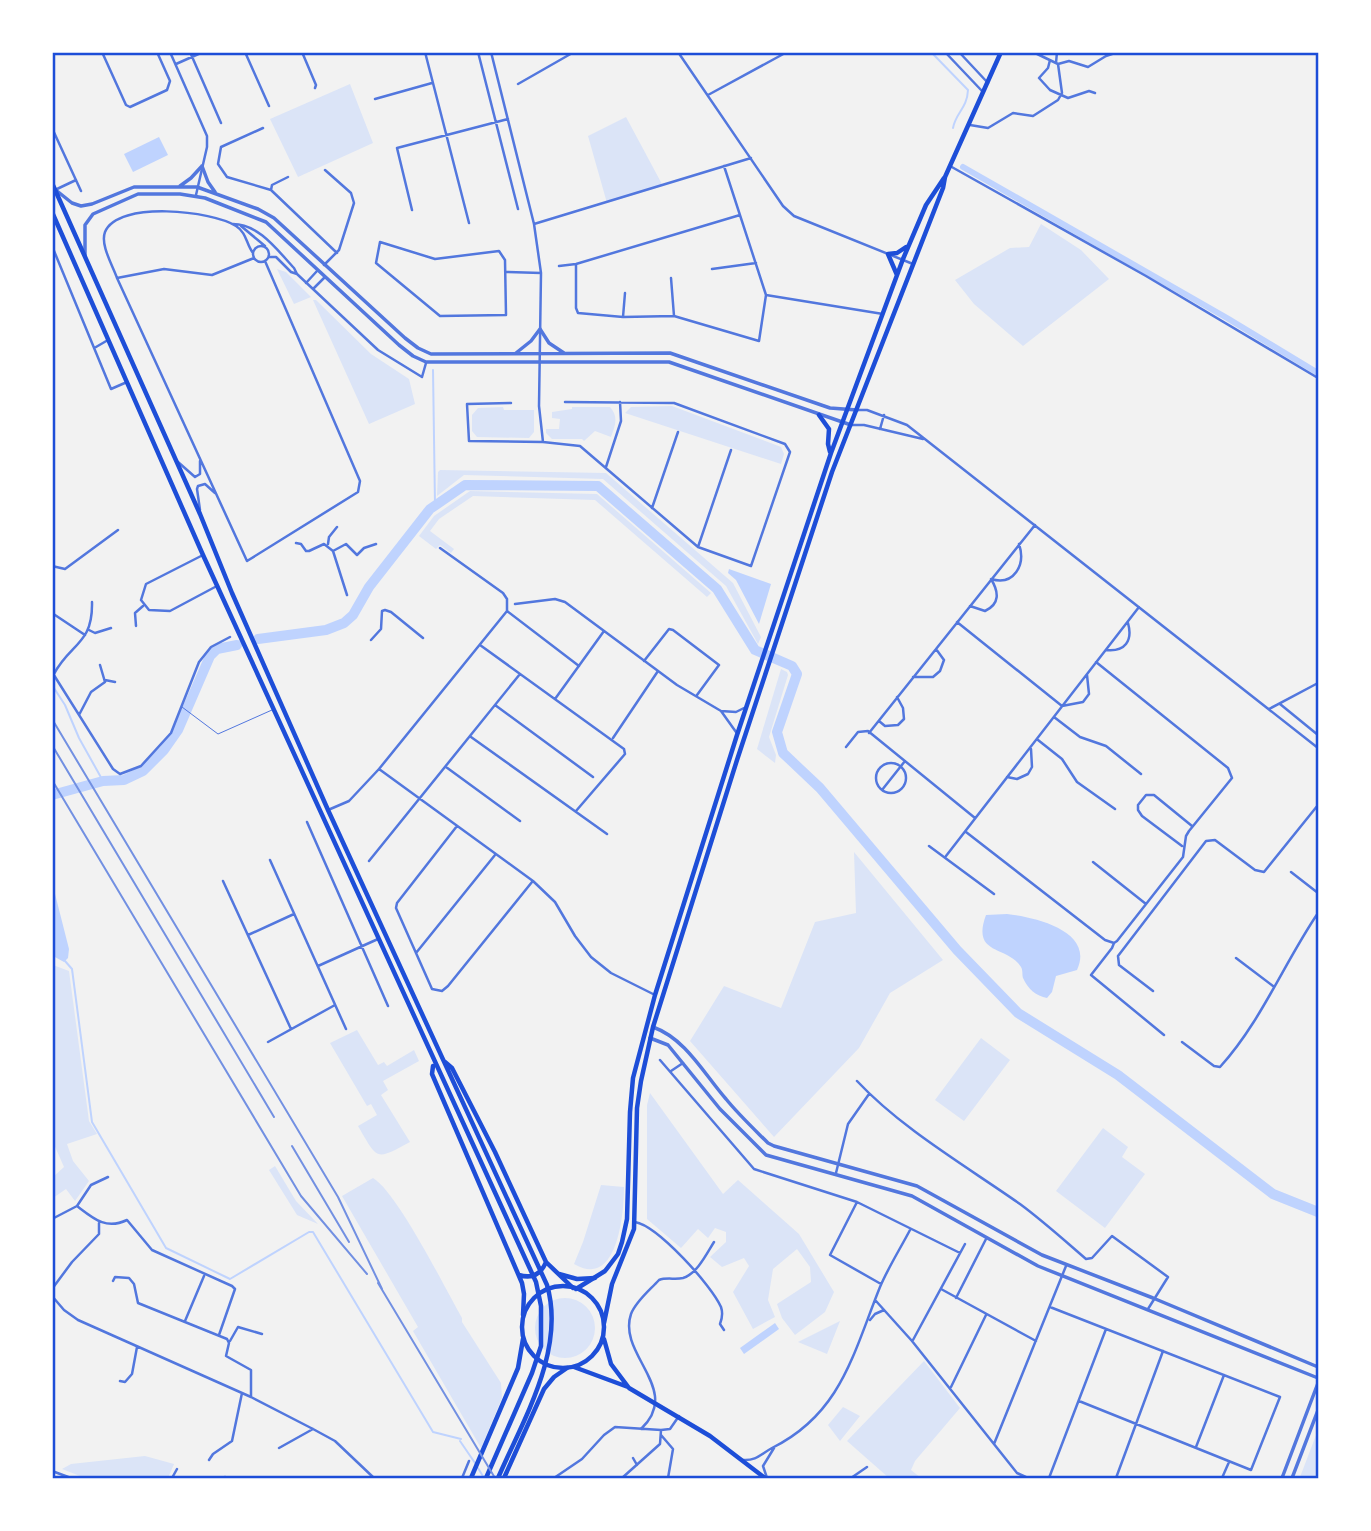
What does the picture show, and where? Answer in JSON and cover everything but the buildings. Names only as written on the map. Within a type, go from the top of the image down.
[{"type":"main road","points":[[523,1315],[528,1305],[540,1293],[556,1287],[575,1288],[595,1278],[612,1263],[624,1236],[629,1195],[630,1101],[641,1044],[737,735],[831,453],[902,259],[926,205],[945,177],[970,125],[1001,52]]},
{"type":"main road","points":[[504,1479],[536,1405],[549,1382],[558,1373],[591,1357],[600,1345],[612,1284],[635,1222],[637,1108],[653,1027],[832,472],[945,177]]},
{"type":"main road","points":[[52,183],[200,514],[328,810],[467,1115],[538,1263],[549,1293],[552,1333],[545,1366],[498,1479]]},
{"type":"main road","points":[[52,212],[203,555],[531,1270],[541,1306],[542,1336],[538,1356],[486,1479]]},
{"type":"main road","points":[[897,275],[888,254],[897,253],[909,244]]},
{"type":"main road","points":[[820,415],[830,429],[828,444],[831,453]]},
{"type":"main road","points":[[442,1059],[452,1068],[485,1132],[546,1262],[593,1300],[604,1323]]},
{"type":"main road","points":[[434,1063],[432,1074],[518,1274],[524,1294],[522,1356],[471,1479]]},
{"type":"main road","points":[[518,1274],[526,1277],[536,1275],[542,1271],[546,1262]]},
{"type":"main road","points":[[552,1269],[568,1278],[595,1278]]},
{"type":"main road","points":[[603,1335],[611,1364],[629,1388]]},
{"type":"main road","points":[[523,1339],[531,1353],[542,1363],[552,1367],[570,1368],[629,1388],[679,1416],[766,1479]]},
{"type":"street","points":[[102,52],[126,104],[130,107],[167,90],[170,81],[157,52]]},
{"type":"street","points":[[170,52],[207,136],[196,195]]},
{"type":"street","points":[[190,52],[221,123]]},
{"type":"street","points":[[176,64],[203,52]]},
{"type":"street","points":[[245,52],[269,106]]},
{"type":"street","points":[[302,52],[315,88]]},
{"type":"street","points":[[425,52],[469,223]]},
{"type":"street","points":[[478,52],[518,209]]},
{"type":"street","points":[[491,52],[534,224],[541,273],[539,406],[543,442]]},
{"type":"street","points":[[518,84],[574,52]]},
{"type":"street","points":[[678,52],[783,206],[793,216],[913,264]]},
{"type":"street","points":[[708,95],[787,52]]},
{"type":"street","points":[[945,52],[984,93]]},
{"type":"street","points":[[959,52],[989,83]]},
{"type":"street","points":[[1033,52],[1057,64],[1069,61],[1088,67],[1118,52]]},
{"type":"street","points":[[1057,52],[1061,96]]},
{"type":"street","points":[[1050,60],[1048,68],[1039,78],[1050,90],[1068,98],[1089,91],[1095,93]]},
{"type":"street","points":[[375,99],[433,83]]},
{"type":"street","points":[[970,125],[988,128],[1013,113],[1033,116],[1061,96]]},
{"type":"street","points":[[412,210],[397,148],[508,119]]},
{"type":"street","points":[[263,128],[221,147],[218,164],[227,177],[271,190],[337,253]]},
{"type":"street","points":[[53,130],[81,191]]},
{"type":"street","points":[[534,224],[751,158]]},
{"type":"street","points":[[179,186],[202,166]]},
{"type":"street","points":[[202,166],[216,193]]},
{"type":"street","points":[[576,264],[578,313],[623,317],[674,316],[758,341],[765,295],[724,166]]},
{"type":"street","points":[[950,166],[1146,276],[1318,378]]},
{"type":"street","points":[[324,265],[341,246],[354,199],[351,193],[325,170]]},
{"type":"street","points":[[271,190],[272,185],[288,177]]},
{"type":"street","points":[[76,180],[56,190],[72,203],[81,206],[134,187],[179,186],[197,187],[270,214],[405,338],[424,352],[674,354],[830,408],[846,411],[867,410],[907,425],[1318,748]]},
{"type":"street","points":[[85,257],[85,225],[93,214],[138,194],[196,195],[260,218],[407,352],[426,362],[673,363],[842,423],[864,425],[926,440]]},
{"type":"street","points":[[238,224],[266,248],[267,259],[360,481],[358,492],[247,561],[117,278],[103,240],[104,233],[112,223],[142,213],[193,213],[238,224],[258,232],[297,274],[378,350],[422,377],[426,362]]},
{"type":"street","points":[[559,266],[576,264],[740,215]]},
{"type":"street","points":[[233,224],[244,234],[254,258],[261,262],[276,257],[291,272],[297,274]]},
{"type":"street","points":[[380,242],[435,259],[499,251],[504,256],[506,272],[506,315],[440,316],[376,263],[380,242]]},
{"type":"street","points":[[253,253],[258,247],[266,248],[272,244]]},
{"type":"street","points":[[52,246],[111,389],[127,383]]},
{"type":"street","points":[[117,278],[164,269],[212,275],[254,258]]},
{"type":"street","points":[[712,269],[756,263]]},
{"type":"street","points":[[306,282],[317,271]]},
{"type":"street","points":[[506,272],[541,273]]},
{"type":"street","points":[[313,289],[324,278]]},
{"type":"street","points":[[671,278],[674,316]]},
{"type":"street","points":[[623,317],[625,293]]},
{"type":"street","points":[[765,295],[883,313]]},
{"type":"street","points":[[516,354],[540,329]]},
{"type":"street","points":[[540,329],[549,343],[566,354]]},
{"type":"street","points":[[95,347],[108,340]]},
{"type":"street","points":[[511,403],[467,404],[469,441],[543,442],[580,446],[698,547],[751,566],[790,452],[785,444],[674,403],[565,402]]},
{"type":"street","points":[[606,467],[621,421],[620,402]]},
{"type":"street","points":[[880,430],[884,415]]},
{"type":"street","points":[[652,508],[678,432]]},
{"type":"street","points":[[698,547],[731,450]]},
{"type":"street","points":[[176,460],[195,477],[200,474],[200,456]]},
{"type":"street","points":[[200,514],[198,486],[205,484],[217,495]]},
{"type":"street","points":[[869,733],[1035,525]]},
{"type":"street","points":[[337,527],[329,537],[328,544],[333,551],[346,595]]},
{"type":"street","points":[[52,566],[65,569],[118,530]]},
{"type":"street","points":[[296,543],[301,544],[306,551],[328,544]]},
{"type":"street","points":[[333,551],[346,544],[357,555],[364,548],[376,544]]},
{"type":"street","points":[[991,579],[1010,579],[1019,569],[1022,560],[1019,544]]},
{"type":"street","points":[[328,810],[349,801],[379,769],[507,611],[507,599],[503,593],[440,548]]},
{"type":"street","points":[[203,555],[146,584],[141,600],[143,606],[149,610],[170,611],[218,585]]},
{"type":"street","points":[[970,606],[985,611],[992,608],[998,592],[991,579]]},
{"type":"street","points":[[515,604],[561,600],[658,671],[720,711],[732,723],[737,735]]},
{"type":"street","points":[[92,602],[89,630],[53,673],[113,769],[120,774],[135,770],[171,733],[203,656],[211,647],[230,637]]},
{"type":"street","points":[[135,626],[135,613],[143,606]]},
{"type":"street","points":[[946,856],[1139,607]]},
{"type":"street","points":[[371,640],[381,629],[382,611],[385,610],[423,638]]},
{"type":"street","points":[[507,611],[579,666]]},
{"type":"street","points":[[52,613],[85,635]]},
{"type":"street","points":[[957,622],[1062,706],[1083,702],[1089,694],[1087,674]]},
{"type":"street","points":[[1106,650],[1117,651],[1127,644],[1130,632],[1128,622]]},
{"type":"street","points":[[89,630],[95,633],[111,628]]},
{"type":"street","points":[[644,661],[669,629],[673,629],[719,665],[696,696]]},
{"type":"street","points":[[555,699],[604,631]]},
{"type":"street","points":[[480,645],[626,751],[576,811]]},
{"type":"street","points":[[913,677],[928,678],[940,671],[944,660],[936,649]]},
{"type":"street","points":[[1096,662],[1231,773],[1232,778],[1186,836],[1183,857],[1092,973],[1092,978],[1164,1035]]},
{"type":"street","points":[[79,715],[87,698],[105,680],[100,665]]},
{"type":"street","points":[[612,740],[658,671]]},
{"type":"street","points":[[369,861],[520,674]]},
{"type":"street","points":[[105,680],[115,682]]},
{"type":"street","points":[[1269,709],[1318,683]]},
{"type":"street","points":[[879,720],[885,726],[898,725],[904,719],[903,708],[897,698]]},
{"type":"street","points":[[1279,704],[1318,735]]},
{"type":"street","points":[[495,705],[593,776]]},
{"type":"street","points":[[720,711],[736,712],[747,707]]},
{"type":"street","points":[[1054,717],[1080,737],[1105,746],[1141,774]]},
{"type":"street","points":[[846,747],[858,732],[869,733],[975,818]]},
{"type":"street","points":[[470,736],[607,834]]},
{"type":"street","points":[[1037,739],[1062,759],[1077,782],[1115,809]]},
{"type":"street","points":[[1007,777],[1017,779],[1028,774],[1032,767],[1031,746]]},
{"type":"street","points":[[882,790],[905,761]]},
{"type":"street","points":[[887,764],[900,767],[906,775],[904,785],[892,793],[882,790],[876,778],[879,769],[887,764]]},
{"type":"street","points":[[446,766],[520,821]]},
{"type":"street","points":[[379,769],[533,881],[555,902],[575,936],[592,957],[611,973],[655,995]]},
{"type":"street","points":[[1184,847],[1142,816],[1138,805],[1146,795],[1154,795],[1192,827]]},
{"type":"street","points":[[1153,992],[1119,965],[1118,956],[1206,841],[1215,840],[1255,870],[1264,872],[1318,805]]},
{"type":"street","points":[[307,822],[388,1006]]},
{"type":"street","points":[[457,826],[397,903],[396,908],[432,989],[442,991],[448,986],[533,881]]},
{"type":"street","points":[[965,831],[1105,940],[1114,943]]},
{"type":"street","points":[[929,846],[994,894]]},
{"type":"street","points":[[416,953],[495,854]]},
{"type":"street","points":[[270,860],[345,1029]]},
{"type":"street","points":[[1093,862],[1146,904]]},
{"type":"street","points":[[1291,872],[1318,893]]},
{"type":"street","points":[[223,881],[290,1029]]},
{"type":"street","points":[[1182,1042],[1214,1066],[1220,1067],[1247,1032],[1318,913]]},
{"type":"street","points":[[248,935],[294,914]]},
{"type":"street","points":[[318,966],[378,939]]},
{"type":"street","points":[[1236,958],[1273,986]]},
{"type":"street","points":[[268,1042],[335,1005]]},
{"type":"street","points":[[653,1027],[680,1044],[768,1143],[780,1149],[917,1186],[1066,1266],[1153,1298],[1318,1367]]},
{"type":"street","points":[[650,1038],[668,1045],[720,1109],[766,1155],[912,1196],[1038,1266],[1318,1381],[1282,1479]]},
{"type":"street","points":[[660,1060],[754,1169],[857,1202],[960,1253]]},
{"type":"street","points":[[670,1072],[683,1063]]},
{"type":"street","points":[[857,1081],[869,1094],[1028,1210],[1086,1259],[1092,1258],[1110,1237],[1115,1237],[1168,1277],[1148,1310]]},
{"type":"street","points":[[835,1175],[848,1124],[869,1094]]},
{"type":"street","points":[[52,1219],[77,1206],[91,1185],[108,1177]]},
{"type":"street","points":[[857,1202],[830,1255],[881,1284]]},
{"type":"street","points":[[77,1206],[99,1223],[114,1225],[127,1220],[152,1250],[235,1289],[219,1335]]},
{"type":"street","points":[[635,1222],[649,1228],[681,1256],[714,1293],[721,1307],[723,1317],[720,1324],[724,1331]]},
{"type":"street","points":[[52,1289],[72,1262],[99,1234],[99,1223]]},
{"type":"street","points":[[743,1460],[755,1459],[815,1420],[833,1398],[867,1324],[881,1284],[911,1228]]},
{"type":"street","points":[[956,1298],[986,1239]]},
{"type":"street","points":[[641,1429],[647,1423],[655,1403],[650,1374],[639,1360],[629,1330],[631,1315],[659,1280],[681,1279],[703,1259],[714,1242]]},
{"type":"street","points":[[912,1341],[965,1244]]},
{"type":"street","points":[[994,1444],[1066,1266]]},
{"type":"street","points":[[185,1321],[204,1274]]},
{"type":"street","points":[[113,1281],[115,1277],[129,1278],[134,1284],[138,1303],[219,1335],[228,1339],[229,1343]]},
{"type":"street","points":[[940,1289],[1036,1341]]},
{"type":"street","points":[[52,1296],[64,1310],[78,1320],[242,1393],[335,1441],[374,1479]]},
{"type":"street","points":[[875,1301],[912,1341],[1017,1473],[1028,1479]]},
{"type":"street","points":[[1050,1307],[1280,1397],[1251,1470],[1079,1401]]},
{"type":"street","points":[[867,1324],[875,1314],[884,1310]]},
{"type":"street","points":[[950,1389],[986,1315]]},
{"type":"street","points":[[251,1398],[251,1370],[226,1356],[225,1351],[238,1327],[262,1334]]},
{"type":"street","points":[[1049,1479],[1106,1329]]},
{"type":"street","points":[[120,1381],[125,1382],[130,1378],[137,1347]]},
{"type":"street","points":[[1116,1479],[1163,1351]]},
{"type":"street","points":[[1196,1448],[1224,1375]]},
{"type":"street","points":[[209,1460],[232,1441],[242,1393]]},
{"type":"street","points":[[1292,1479],[1318,1410]]},
{"type":"street","points":[[554,1479],[582,1460],[604,1435],[615,1427],[661,1433],[670,1429],[679,1416]]},
{"type":"street","points":[[279,1448],[313,1429]]},
{"type":"street","points":[[622,1479],[660,1444],[661,1433]]},
{"type":"street","points":[[661,1433],[673,1448],[668,1479]]},
{"type":"street","points":[[766,1479],[763,1466],[774,1448]]},
{"type":"street","points":[[633,1458],[637,1465]]},
{"type":"street","points":[[469,1461],[462,1477],[471,1479]]},
{"type":"street","points":[[1222,1479],[1229,1462]]},
{"type":"street","points":[[851,1479],[867,1466]]},
{"type":"street","points":[[172,1479],[177,1469]]},
{"type":"street","points":[[52,1471],[71,1479]]},
{"type":"lane","points":[[182,707],[218,734],[274,709]]},
{"type":"shaded area","points":[[350,84],[373,143],[298,177],[270,119]]},
{"type":"shaded area","points":[[626,117],[663,186],[607,203],[588,136]]},
{"type":"shaded area","points":[[1041,224],[1081,250],[1109,279],[1023,346],[974,304],[955,280],[1010,248],[1029,247]]},
{"type":"shaded area","points":[[277,269],[286,272],[311,297],[294,304]]},
{"type":"shaded area","points":[[313,300],[371,354],[409,379],[415,404],[369,424]]},
{"type":"shaded area","points":[[672,406],[781,447],[784,454],[781,464],[625,413],[631,407]]},
{"type":"shaded area","points":[[503,407],[504,410],[534,410],[534,432],[529,438],[477,437],[472,431],[472,415],[478,408]]},
{"type":"shaded area","points":[[572,407],[610,407],[615,418],[611,437],[595,431],[584,441],[552,439],[546,429],[559,429],[560,419],[552,418],[552,412]]},
{"type":"shaded area","points":[[440,470],[606,473],[733,583],[761,637],[758,644],[726,586],[603,479],[464,475],[437,496]]},
{"type":"shaded area","points":[[470,491],[597,494],[711,593],[707,597],[595,500],[473,496],[439,519],[430,531],[454,549],[451,553],[440,545],[436,549],[419,536],[434,516]]},
{"type":"shaded area","points":[[781,669],[788,675],[769,737],[776,755],[775,763],[757,749]]},
{"type":"shaded area","points":[[854,852],[943,960],[890,993],[859,1048],[774,1137],[690,1041],[724,986],[781,1008],[815,922],[856,913]]},
{"type":"shaded area","points":[[53,965],[69,971],[89,1121],[97,1134],[67,1144],[73,1161],[89,1181],[75,1201],[66,1189],[53,1198],[53,1177],[64,1167],[53,1142]]},
{"type":"shaded area","points":[[357,1030],[378,1065],[384,1062],[387,1066],[414,1050],[419,1061],[383,1081],[388,1090],[381,1095],[410,1142],[383,1154],[374,1151],[358,1126],[377,1115],[371,1104],[367,1106],[330,1043]]},
{"type":"shaded area","points":[[981,1038],[1010,1060],[964,1121],[935,1100]]},
{"type":"shaded area","points":[[650,1093],[723,1194],[738,1180],[799,1234],[834,1292],[825,1312],[795,1335],[782,1318],[777,1304],[811,1282],[810,1267],[797,1249],[773,1269],[768,1300],[775,1317],[753,1329],[733,1292],[749,1266],[744,1258],[722,1267],[710,1257],[726,1242],[726,1232],[715,1228],[708,1238],[698,1229],[681,1248],[647,1219],[647,1105]]},
{"type":"shaded area","points":[[1103,1128],[1128,1147],[1122,1157],[1145,1174],[1105,1228],[1056,1191]]},
{"type":"shaded area","points":[[275,1166],[296,1201],[318,1224],[297,1215],[269,1170]]},
{"type":"shaded area","points":[[373,1178],[395,1202],[407,1221],[433,1264],[462,1322],[501,1383],[502,1398],[481,1448],[413,1331],[418,1327],[342,1196]]},
{"type":"shaded area","points":[[601,1185],[624,1187],[620,1229],[609,1258],[600,1266],[589,1269],[574,1264]]},
{"type":"shaded area","points":[[565,1298],[586,1307],[595,1328],[586,1349],[565,1358],[544,1349],[535,1328],[544,1307]]},
{"type":"shaded area","points":[[840,1321],[827,1354],[798,1342]]},
{"type":"shaded area","points":[[924,1361],[960,1408],[915,1461],[911,1470],[921,1478],[889,1478],[847,1441]]},
{"type":"shaded area","points":[[843,1407],[860,1416],[840,1441],[828,1425]]},
{"type":"shaded area","points":[[1318,1430],[1318,1478],[1300,1478],[1300,1477]]},
{"type":"shaded area","points":[[145,1456],[174,1464],[168,1478],[85,1478],[62,1469],[71,1464]]},
{"type":"water","points":[[159,137],[168,155],[133,172],[124,154]]},
{"type":"water","points":[[729,569],[771,584],[759,624],[736,580],[728,573]]},
{"type":"water","points":[[52,882],[69,949],[68,958],[64,962],[53,956]]},
{"type":"water","points":[[1007,914],[1059,928],[1078,945],[1080,957],[1077,970],[1056,976],[1052,992],[1047,998],[1030,989],[1023,978],[1021,967],[1015,960],[987,944],[983,937],[986,915]]},
{"type":"water","points":[[775,1323],[779,1329],[744,1354],[740,1348]]},
{"type":"waterway","points":[[931,52],[968,90],[966,102],[953,128]]},
{"type":"waterway","points":[[963,167],[1318,373]]},
{"type":"waterway","points":[[433,370],[435,505]]},
{"type":"waterway","points":[[258,639],[326,630],[344,623],[353,615],[369,587],[430,509],[465,485],[598,486],[717,589],[755,650],[792,666],[797,674],[777,732],[783,753],[820,788],[957,950],[1018,1013],[1118,1075],[1273,1194],[1318,1212]]},
{"type":"waterway","points":[[52,795],[103,781],[124,780],[143,771],[164,750],[178,730],[210,656],[217,649],[237,645]]},
{"type":"waterway","points":[[52,685],[103,781]]},
{"type":"waterway","points":[[65,961],[72,969],[92,1122],[166,1248],[230,1279],[313,1232],[433,1432],[461,1439]]},
{"type":"waterway","points":[[460,1441],[475,1463]]},
{"type":"waterway","points":[[478,1468],[484,1478]]},
{"type":"railway","points":[[52,719],[338,1197],[382,1289]]},
{"type":"railway","points":[[52,745],[274,1117]]},
{"type":"railway","points":[[52,780],[301,1196],[367,1274]]},
{"type":"railway","points":[[292,1146],[349,1242]]},
{"type":"railway","points":[[378,1283],[495,1478]]}]
